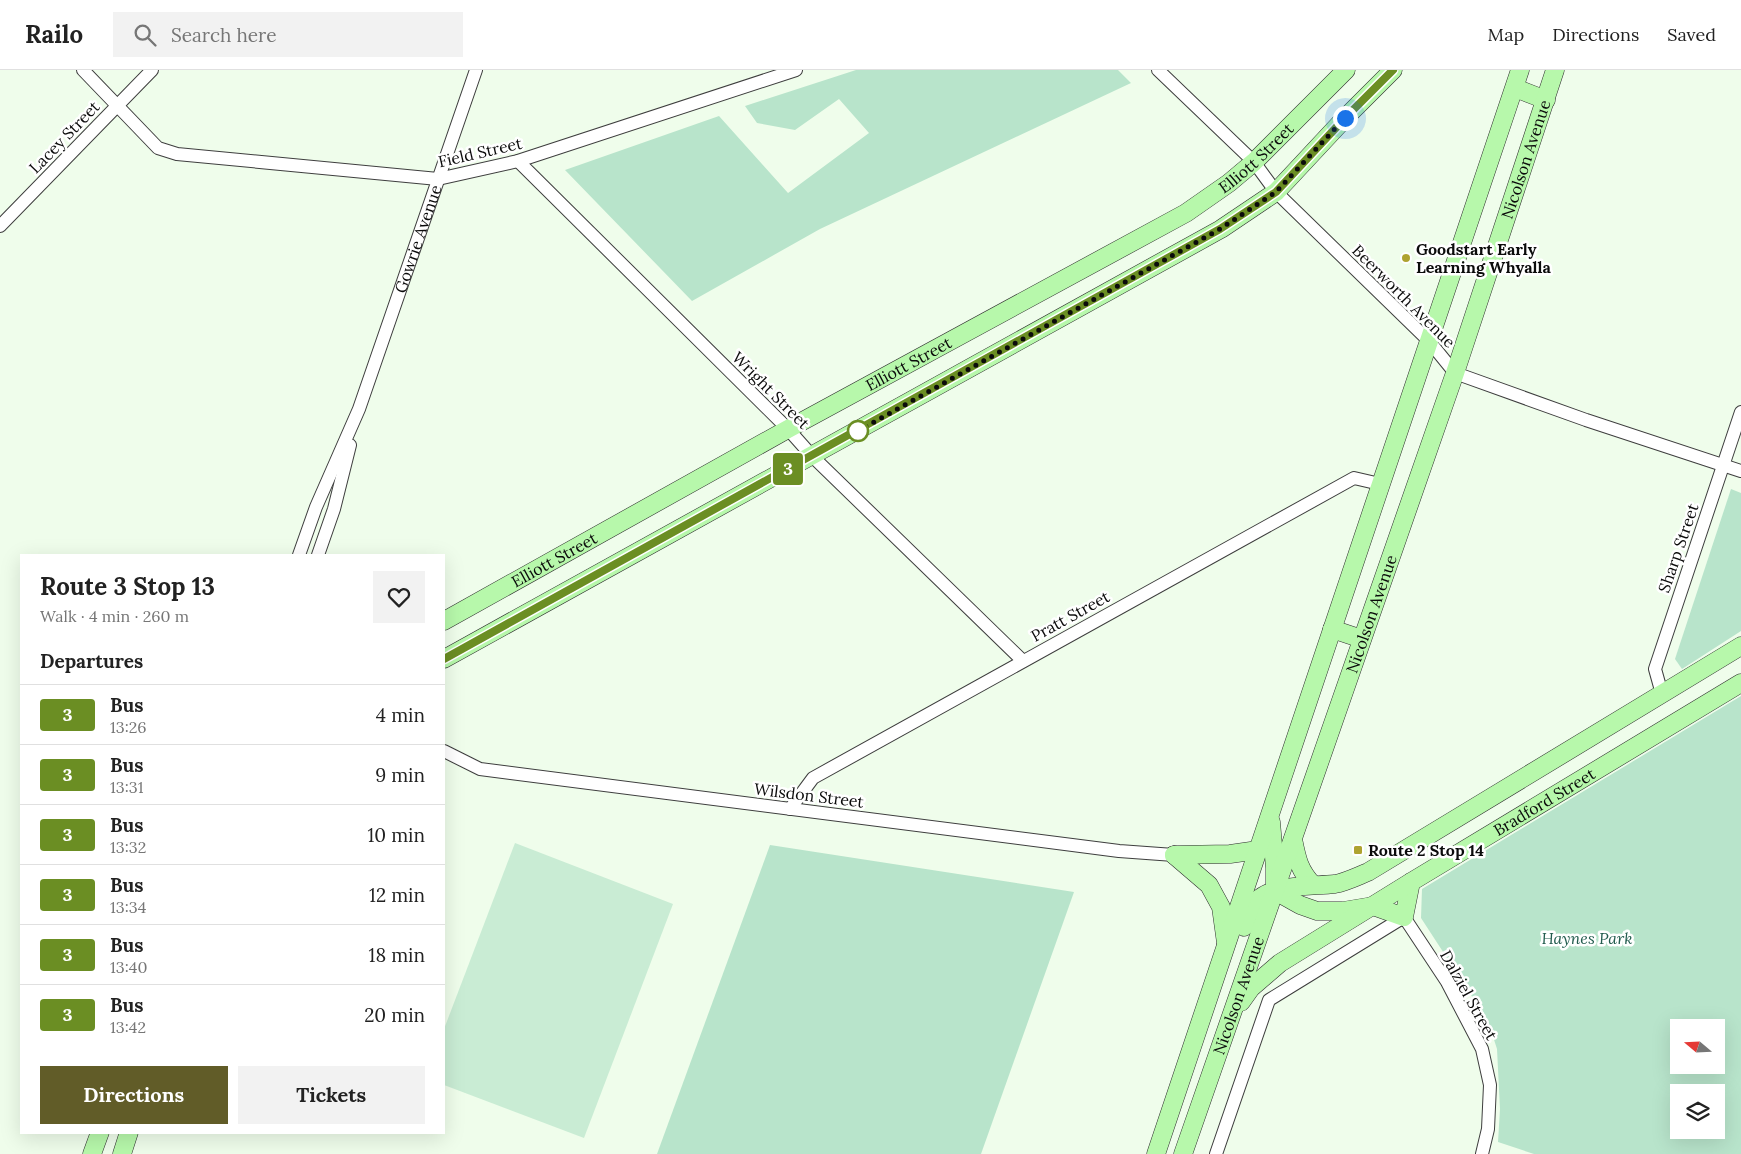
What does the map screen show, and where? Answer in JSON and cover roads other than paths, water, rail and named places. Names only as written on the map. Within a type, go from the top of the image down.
[{"type":"street","name":"Field Street","points":[[83,70],[158,148],[177,154],[438,179],[518,161],[796,70]]},
{"type":"street","name":"Lacey Street","points":[[0,226],[152,70]]},
{"type":"street","name":"Gowrie Avenue","points":[[318,554],[334,509],[359,409],[476,70]]},
{"type":"street","name":"Beerworth Avenue","points":[[1158,70],[1254,162],[1276,192],[1429,341],[1455,373],[1586,420],[1741,471]]},
{"type":"street","name":"Elliott Street","points":[[445,620],[788,429],[1186,213],[1229,184],[1254,162],[1346,70]]},
{"type":"street","name":"Elliott Street","points":[[445,658],[1220,229],[1276,192],[1393,70]]},
{"type":"street","name":"Nicolson Avenue","points":[[1156,1154],[1218,975],[1380,484],[1520,70]]},
{"type":"street","name":"Nicolson Avenue","points":[[1183,1154],[1455,373],[1555,70]]},
{"type":"street","points":[[1515,88],[1546,100]]},
{"type":"street","name":"Wright Street","points":[[518,161],[788,429],[812,456],[1023,661]]},
{"type":"street","name":"Gowrie Avenue","points":[[299,554],[316,506],[359,409]]},
{"type":"street","name":"Sharp Street","points":[[1662,694],[1655,669],[1741,412]]},
{"type":"street","name":"Pratt Street","points":[[790,810],[813,778],[1354,478],[1380,484]]},
{"type":"street","points":[[1332,629],[1362,639]]},
{"type":"street","name":"Bradford Street","points":[[1218,975],[1236,948],[1251,907],[1261,898],[1275,891],[1298,885],[1336,884],[1368,872],[1741,646]]},
{"type":"street","name":"Bradford Street","points":[[1232,1013],[1251,988],[1280,963],[1741,684]]},
{"type":"street","name":"Wilsdon Street","points":[[445,752],[480,770],[1119,852],[1174,855]]},
{"type":"street","points":[[1270,817],[1275,868],[1275,891],[1300,905],[1317,911],[1343,911],[1373,906],[1404,917],[1411,882]]},
{"type":"street","points":[[1293,838],[1297,861],[1303,874],[1313,884]]},
{"type":"street","points":[[1174,855],[1230,854],[1258,850]]},
{"type":"street","points":[[1174,855],[1209,885],[1221,907],[1227,947]]},
{"type":"street","name":"Nicolson Avenue","points":[[1216,1154],[1269,1000],[1404,917]]},
{"type":"street","name":"Dalziel Street","points":[[1404,917],[1448,982],[1482,1050],[1490,1085],[1488,1128],[1482,1154]]},
{"type":"street","points":[[92,1154],[99,1134]]},
{"type":"street","points":[[122,1154],[128,1134]]},
{"type":"place","name":"Goodstart Early Learning Whyalla","points":[[1406,258]]},
{"type":"place","name":"Route 2 Stop 14","points":[[1358,850]]},
{"type":"park label","name":"Haynes Park","points":[[1587,938]]}]
